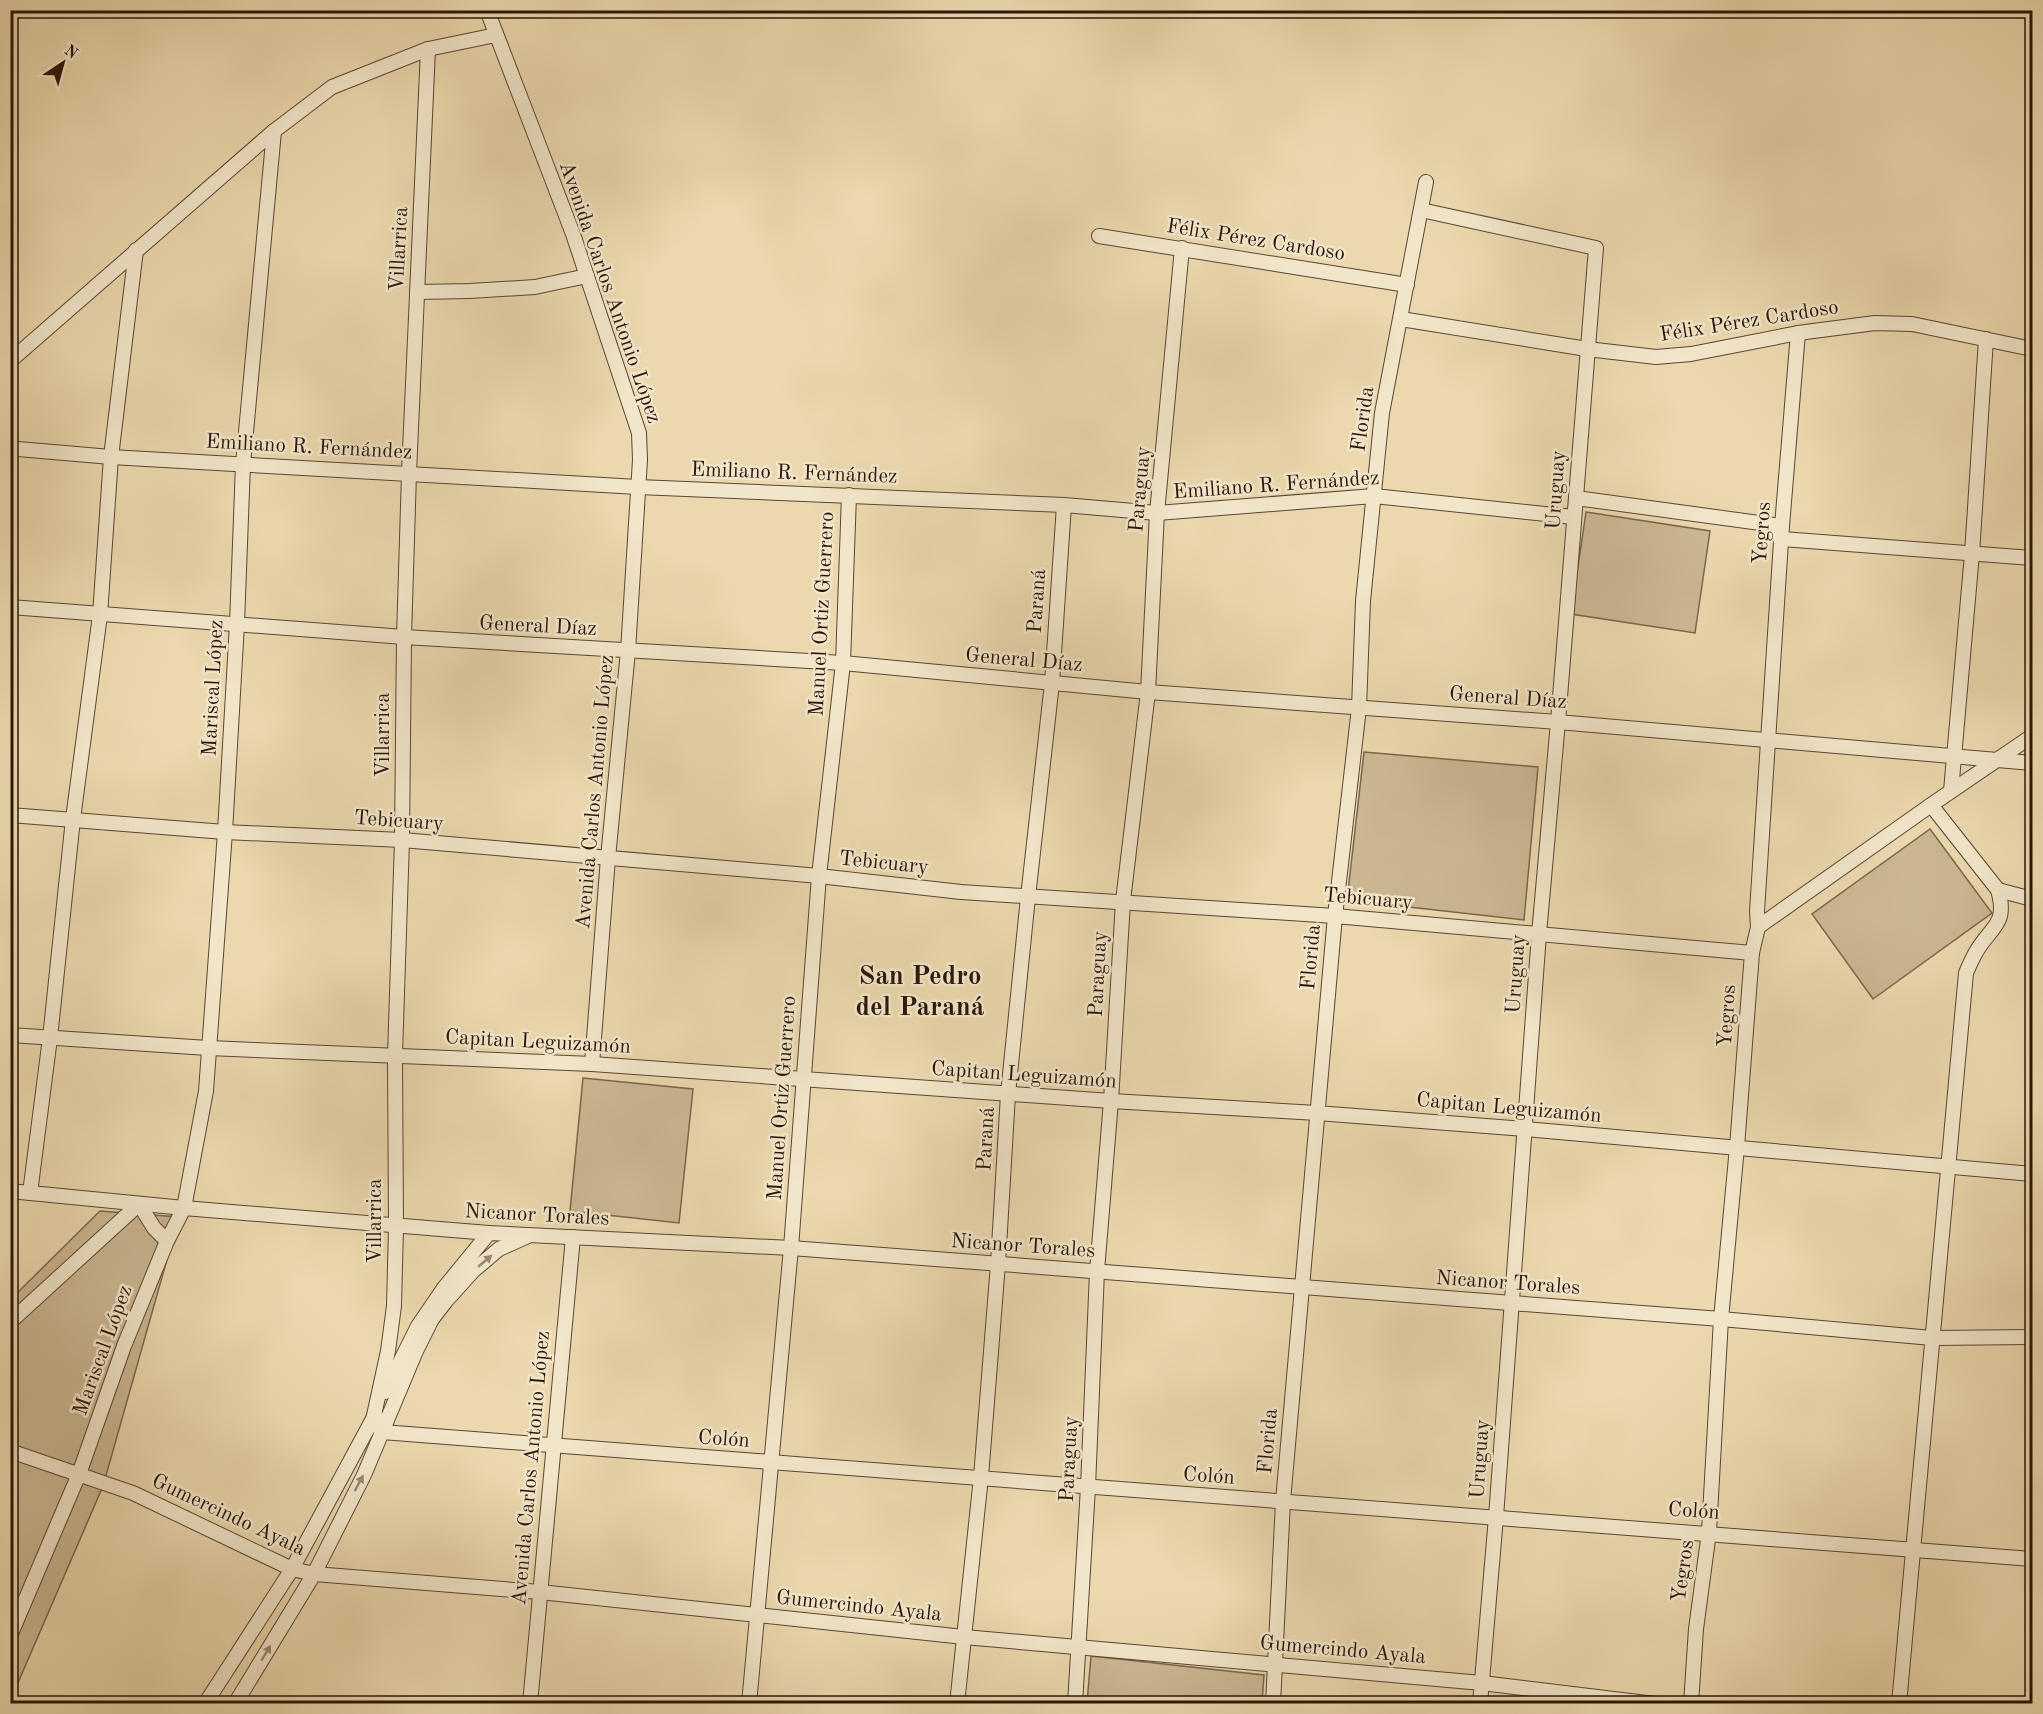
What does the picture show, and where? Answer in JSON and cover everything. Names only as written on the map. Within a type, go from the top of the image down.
[{"type":"street","name":"Avenida Carlos Antonio López","points":[[488,10],[573,234],[639,433],[640,460],[628,651],[608,858],[592,1064]]},
{"type":"street","points":[[10,361],[274,131],[332,87],[428,49],[496,35]]},
{"type":"street","name":"Villarrica","points":[[373,1420],[391,1330],[396,1227],[395,1055],[402,840],[404,637],[428,49]]},
{"type":"street","name":"Mariscal López","points":[[10,1636],[79,1474],[124,1346],[167,1241],[184,1208],[206,1091],[225,832],[237,624],[243,464],[274,131]]},
{"type":"street","name":"Florida","points":[[1273,1704],[1284,1501],[1301,1287],[1335,916],[1359,708],[1363,601],[1382,412],[1426,182]]},
{"type":"street","name":"Uruguay","points":[[1421,210],[1596,248],[1539,934],[1480,1704]]},
{"type":"street","name":"Félix Pérez Cardoso","points":[[1099,236],[1407,285]]},
{"type":"street","name":"Paraguay","points":[[1075,1704],[1088,1487],[1097,1271],[1111,1101],[1123,901],[1148,692],[1157,513],[1182,248]]},
{"type":"street","points":[[30,1193],[50,1038],[72,819],[100,615],[111,456],[136,250]]},
{"type":"street","points":[[417,292],[535,287],[587,276]]},
{"type":"street","name":"Félix Pérez Cardoso","points":[[1401,319],[1587,350],[1656,357],[1691,354],[1798,333],[1875,323],[1912,324],[2032,349]]},
{"type":"street","name":"Yegros","points":[[1691,1704],[1696,1629],[1709,1532],[1721,1319],[1752,953],[1758,927],[1757,911],[1782,532],[1798,333]]},
{"type":"street","points":[[1952,791],[1972,554],[1986,339]]},
{"type":"street","name":"Emiliano R. Fernández","points":[[10,450],[638,487],[1064,505],[1157,513],[1374,496],[1574,517]]},
{"type":"street","name":"Manuel Ortiz Guerrero","points":[[749,1704],[791,1248],[819,876],[843,663],[849,495]]},
{"type":"street","points":[[1576,498],[1782,532],[1972,554],[2032,558]]},
{"type":"street","name":"Paraná","points":[[957,1704],[981,1477],[998,1264],[1008,1094],[1052,683],[1064,505]]},
{"type":"street","name":"General Díaz","points":[[10,607],[404,637],[843,663],[1148,692],[1558,722],[2032,763]]},
{"type":"street","points":[[1758,927],[2032,736]]},
{"type":"street","points":[[1899,1704],[1966,973],[1976,951],[1997,925],[2003,907],[1998,890],[1931,805]]},
{"type":"street","name":"Tebicuary","points":[[10,815],[225,832],[402,840],[819,876],[961,892],[1335,916],[1752,953]]},
{"type":"street","points":[[1998,890],[2032,899]]},
{"type":"street","name":"Capitan Leguizamón","points":[[10,1035],[208,1048],[592,1064],[1111,1101],[1317,1113],[1737,1147],[2032,1174]]},
{"type":"street","name":"Nicanor Torales","points":[[10,1191],[396,1227],[791,1248],[1721,1319],[1932,1338],[2032,1337]]},
{"type":"street","points":[[10,1322],[139,1204],[154,1228],[167,1241]]},
{"type":"street","name":"Villarrica","points":[[205,1704],[292,1569],[373,1420],[391,1378],[418,1326],[444,1288],[489,1233]]},
{"type":"street","points":[[235,1704],[314,1574],[364,1475],[426,1329],[446,1301],[473,1271],[499,1249],[531,1234]]},
{"type":"street","name":"Avenida Carlos Antonio López","points":[[530,1704],[573,1237]]},
{"type":"street","points":[[373,1420],[382,1432]]},
{"type":"street","name":"Colón","points":[[382,1432],[1709,1532],[2032,1559]]},
{"type":"street","name":"Gumercindo Ayala","points":[[10,1451],[133,1492],[292,1569],[314,1574],[540,1592],[964,1637],[1482,1683],[1655,1704]]},
{"type":"shaded area","points":[[1586,512],[1710,531],[1695,633],[1571,614]]},
{"type":"shaded area","points":[[1364,752],[1538,767],[1524,920],[1347,900]]},
{"type":"shaded area","points":[[1930,829],[1992,913],[1873,999],[1812,914]]},
{"type":"shaded area","points":[[583,1078],[693,1089],[679,1223],[570,1211]]},
{"type":"shaded area","points":[[100,1211],[179,1217],[103,1486],[11,1699],[11,1299]]},
{"type":"shaded area","points":[[1091,1656],[1264,1675],[1262,1703],[1087,1703]]},
{"type":"district","name":"San Pedro del Paraná","points":[[920,990]]}]
